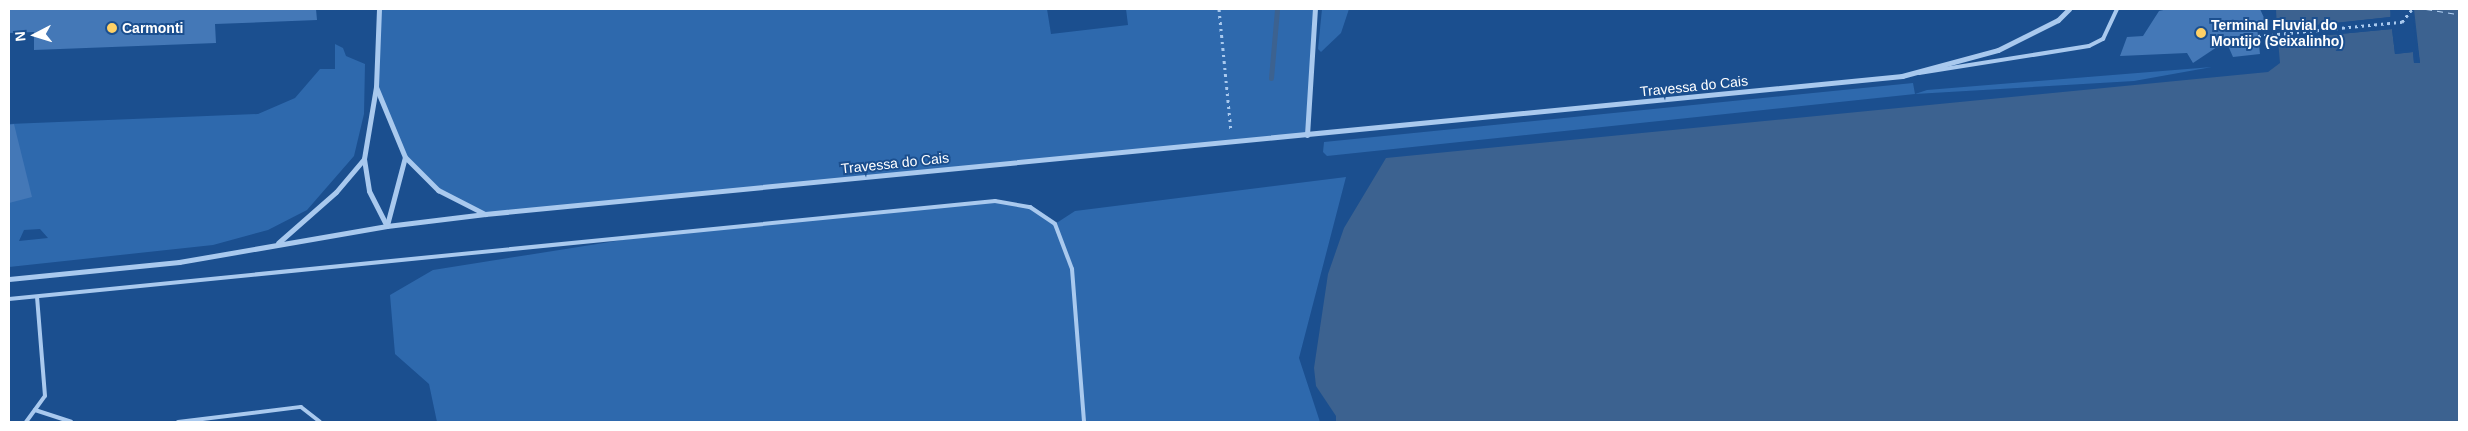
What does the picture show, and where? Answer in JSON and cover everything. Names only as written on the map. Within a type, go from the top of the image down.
[{"type":"street","points":[[379,9],[376,87],[364,159],[369,191],[387,226]]},
{"type":"street","points":[[1307,135],[1315,9]]},
{"type":"street","name":"Travessa do Cais","points":[[9,279],[179,262],[277,243],[387,226],[485,214],[1902,76],[1998,50],[2058,20],[2069,9]]},
{"type":"street","points":[[376,87],[405,157],[438,190],[485,214]]},
{"type":"street","points":[[387,226],[405,157]]},
{"type":"street","points":[[277,243],[336,192],[364,159]]},
{"type":"lane","points":[[1902,76],[2089,46],[2103,39],[2117,9]]},
{"type":"lane","points":[[9,299],[995,202],[1030,207],[1055,224],[1072,269],[1084,422]]},
{"type":"lane","points":[[26,422],[45,396],[37,297]]},
{"type":"lane","points":[[178,422],[301,407],[320,422]]},
{"type":"lane","points":[[35,410],[71,422]]},
{"type":"path","points":[[1219,9],[1232,141]]},
{"type":"path","points":[[2258,36],[2402,22],[2412,9]]},
{"type":"shaded area","points":[[379,9],[1047,9],[1051,34],[1128,25],[1126,9],[1315,9],[1307,135],[485,214],[438,190],[405,157],[376,87]]},
{"type":"shaded area","points":[[1322,9],[1349,9],[1341,33],[1321,52],[1318,49]]},
{"type":"shaded area","points":[[2276,9],[2390,9],[2391,17],[2277,29]]},
{"type":"shaded area","points":[[2414,9],[2459,9],[2459,422],[1336,422],[1336,416],[1316,386],[1314,368],[1328,274],[1344,228],[1386,158],[2268,72],[2280,63],[2278,40],[2392,29],[2395,54],[2413,52],[2414,63],[2420,63]]},
{"type":"shaded area","points":[[335,44],[343,48],[346,56],[365,64],[364,114],[354,156],[307,210],[268,230],[213,245],[9,267],[9,124],[258,114],[295,98],[320,69],[335,69]],"holes":[[[40,229],[48,238],[19,241],[24,230]]]},
{"type":"shaded area","points":[[2212,67],[2134,81],[1915,94],[1927,90]]},
{"type":"shaded area","points":[[1913,83],[1915,94],[1327,156],[1323,152],[1324,142]]},
{"type":"shaded area","points":[[1346,177],[1299,358],[1320,422],[437,422],[429,384],[395,354],[390,295],[433,270],[654,235],[995,201],[1030,207],[1055,224],[1075,211]]},
{"type":"pier","points":[[2390,9],[2391,19],[2275,30],[2390,17]]},
{"type":"pier","points":[[2412,9],[2420,63],[2414,63],[2413,52],[2395,54],[2392,29],[2276,40],[2392,26],[2397,51],[2414,50],[2417,61]]},
{"type":"building","name":"Carmonti","points":[[9,9],[316,9],[317,20],[215,24],[216,43],[34,50],[34,32],[9,33]]},
{"type":"building","name":"Terminal Fluvial do Montijo (Seixalinho)","points":[[2168,9],[2260,9],[2266,22],[2257,27],[2260,54],[2233,57],[2226,41],[2193,63],[2187,53],[2120,56],[2127,37],[2143,36],[2159,11]]},
{"type":"building","points":[[14,124],[32,197],[9,203],[9,125]]},
{"type":"waterway","points":[[1271,78],[1277,9]]},
{"type":"ferry route","points":[[2426,9],[2459,14]]},
{"type":"place","name":"Carmonti","points":[[112,28]]},
{"type":"place","name":"Terminal Fluvial do Montijo (Seixalinho)","points":[[2201,33]]}]
